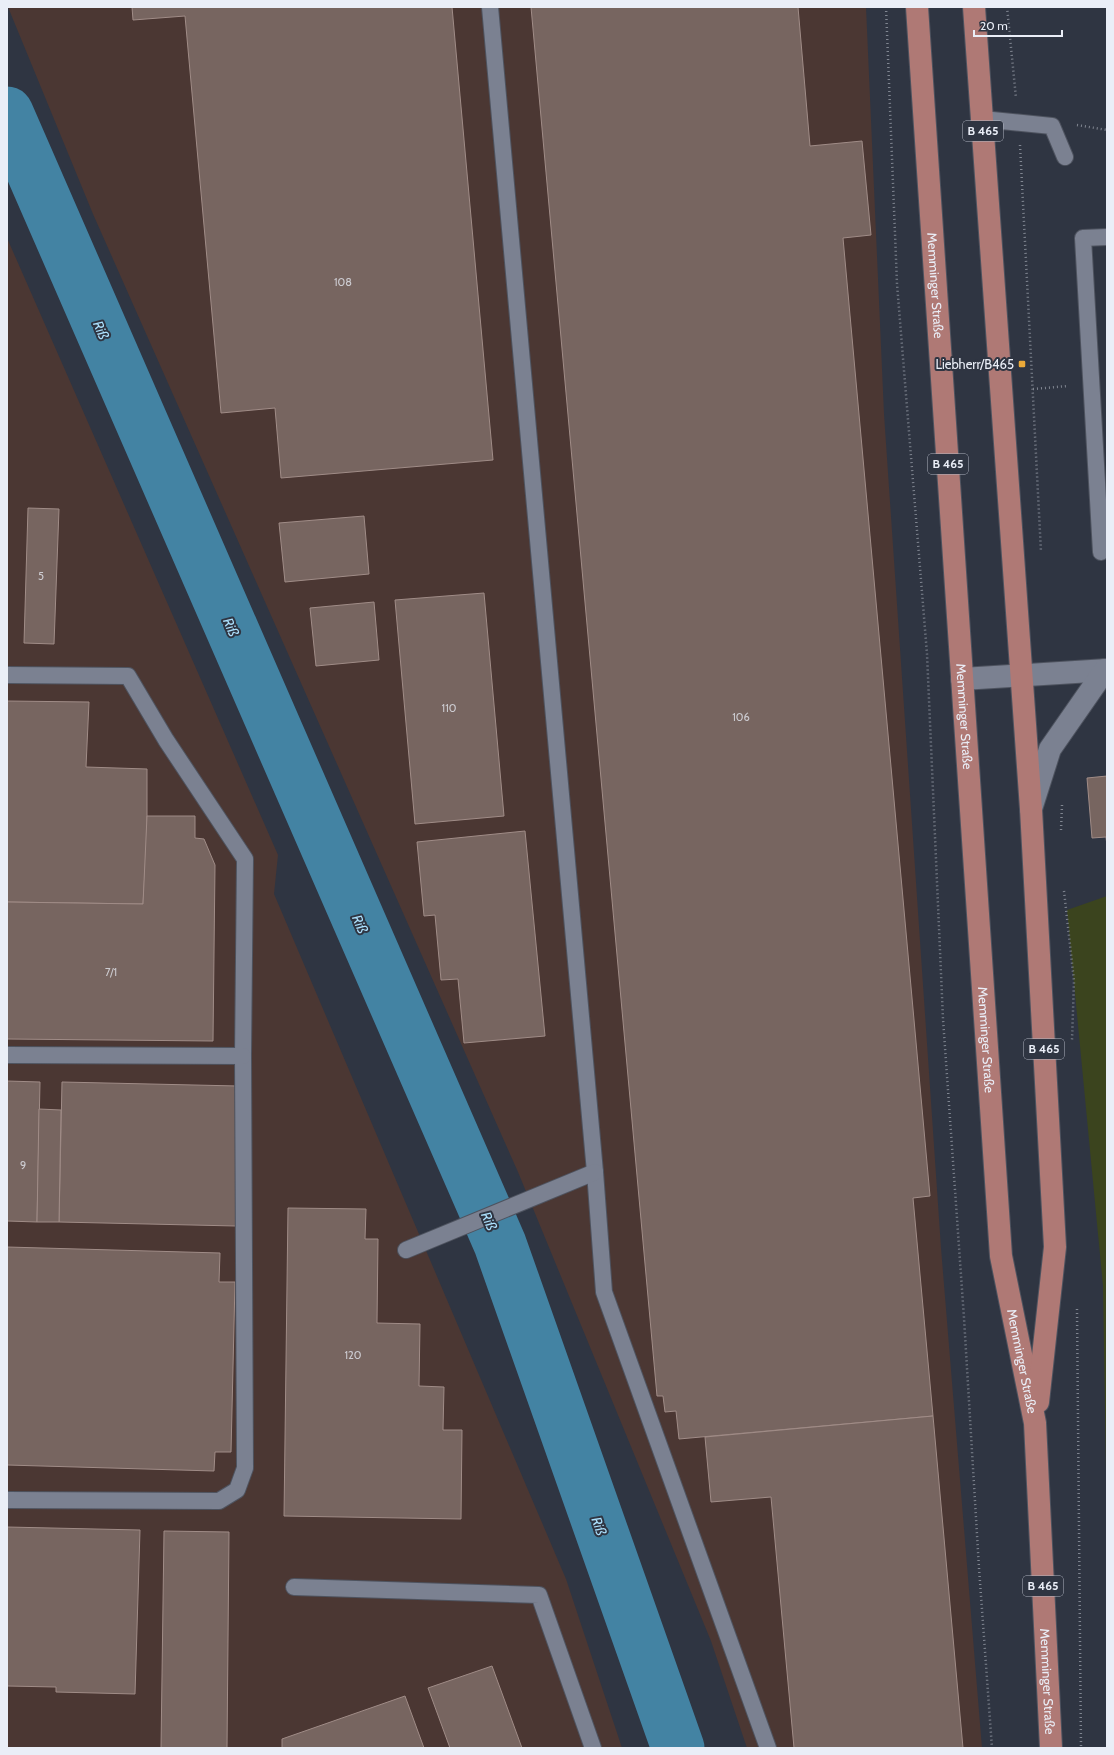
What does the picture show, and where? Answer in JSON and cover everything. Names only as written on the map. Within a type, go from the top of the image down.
[{"type":"main road","name":"Memminger Straße","points":[[917,7],[1001,1256],[1035,1423],[1051,1748]]},
{"type":"main road","name":"Memminger Straße","points":[[974,7],[1020,674],[1031,809],[1054,1247],[1035,1423]]},
{"type":"street","points":[[962,678],[1106,670]]},
{"type":"street","points":[[1031,809],[1050,750],[1106,670]]},
{"type":"lane","points":[[490,7],[595,1172],[604,1292],[768,1748]]},
{"type":"lane","points":[[982,119],[1019,124],[1052,126],[1065,157]]},
{"type":"lane","points":[[1101,552],[1083,238],[1107,238]]},
{"type":"lane","points":[[7,675],[128,676],[166,740],[245,859],[243,1056],[245,1468],[237,1490],[219,1500],[7,1500]]},
{"type":"lane","points":[[7,1055],[243,1056]]},
{"type":"lane","points":[[406,1250],[595,1172]]},
{"type":"lane","points":[[294,1587],[539,1595],[593,1748]]},
{"type":"path","points":[[886,7],[897,284],[927,654],[943,1019],[964,1310],[979,1568],[992,1748]]},
{"type":"path","points":[[1007,7],[1019,124],[1041,554]]},
{"type":"path","points":[[1033,389],[1091,384]]},
{"type":"path","points":[[1077,1327],[1081,1748]]},
{"type":"shaded area","points":[[8,7],[866,7],[884,414],[941,1248],[982,1748],[747,1748],[711,1641],[518,1172],[93,214]]},
{"type":"shaded area","points":[[7,238],[278,855],[274,894],[566,1579],[622,1748],[7,1748]]},
{"type":"green space","points":[[1107,896],[1107,1531],[1103,1286],[1067,910]]},
{"type":"building","points":[[132,7],[452,7],[493,460],[281,478],[275,408],[221,413],[185,16],[133,20]]},
{"type":"building","points":[[531,7],[798,7],[810,146],[862,141],[871,235],[843,238],[930,1196],[913,1198],[933,1416],[679,1439],[676,1411],[665,1412],[663,1396],[657,1396]]},
{"type":"building","points":[[28,508],[59,509],[54,644],[24,643]]},
{"type":"building","points":[[364,516],[369,574],[285,582],[279,523]]},
{"type":"building","points":[[484,593],[504,816],[415,824],[395,600]]},
{"type":"building","points":[[374,602],[379,660],[316,666],[310,608]]},
{"type":"building","points":[[7,701],[89,702],[86,767],[147,769],[147,838],[143,904],[7,902]]},
{"type":"building","points":[[1107,776],[1107,846],[1106,837],[1092,838],[1087,778]]},
{"type":"building","points":[[147,816],[195,816],[195,838],[204,839],[215,865],[213,1041],[7,1039],[7,902],[143,904]]},
{"type":"building","points":[[525,831],[545,1036],[464,1043],[458,979],[441,980],[435,915],[424,916],[417,842]]},
{"type":"building","points":[[7,1081],[40,1082],[37,1222],[7,1221]]},
{"type":"building","points":[[62,1082],[238,1086],[236,1226],[59,1222]]},
{"type":"building","points":[[39,1109],[61,1110],[59,1222],[37,1222]]},
{"type":"building","points":[[288,1208],[366,1209],[365,1239],[378,1239],[377,1323],[420,1324],[419,1386],[444,1387],[443,1430],[462,1430],[461,1519],[284,1516]]},
{"type":"building","points":[[7,1247],[220,1253],[219,1282],[235,1282],[231,1452],[215,1452],[214,1471],[7,1465]]},
{"type":"building","points":[[933,1416],[963,1748],[794,1748],[771,1497],[711,1502],[705,1437]]},
{"type":"building","points":[[7,1527],[140,1530],[135,1694],[56,1692],[56,1687],[7,1686]]},
{"type":"building","points":[[164,1531],[229,1532],[227,1748],[161,1748]]},
{"type":"building","points":[[492,1666],[522,1748],[450,1748],[428,1688]]},
{"type":"building","points":[[405,1696],[424,1748],[282,1748],[282,1739]]},
{"type":"waterway","name":"Riß","points":[[7,113],[500,1244],[678,1748]]},
{"type":"place","name":"Liebherr/B465","points":[[1022,364]]}]
